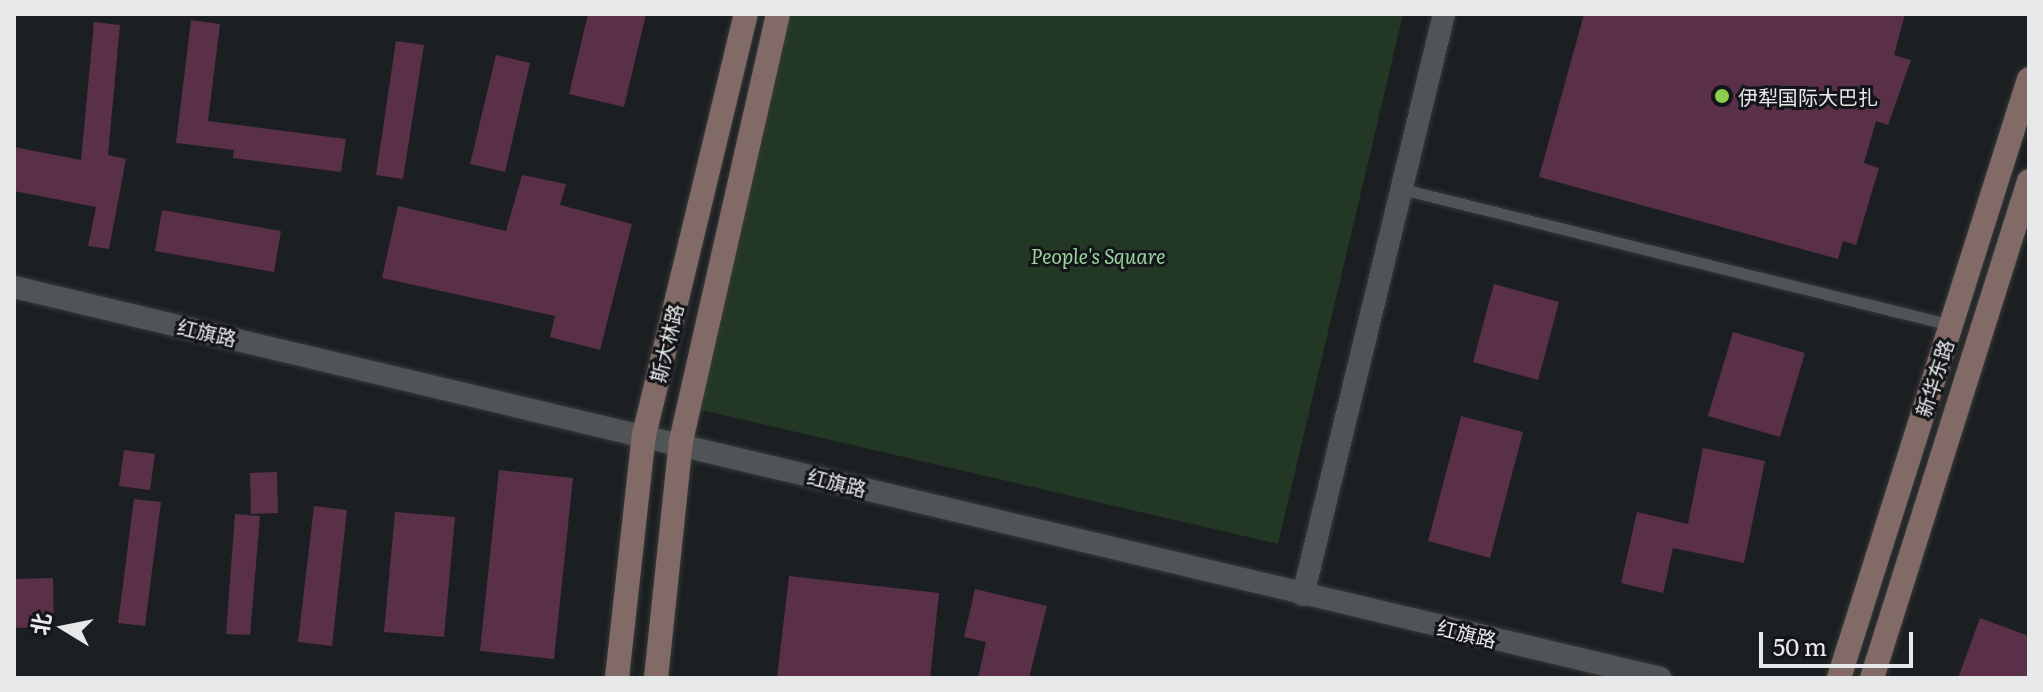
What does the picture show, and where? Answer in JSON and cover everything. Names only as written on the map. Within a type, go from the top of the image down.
[{"type":"main road","name":"斯大林路","points":[[617,678],[644,435],[746,14]]},
{"type":"main road","name":"斯大林路","points":[[656,678],[681,444],[778,14]]},
{"type":"main road","name":"新华东路","points":[[1839,678],[2029,79]]},
{"type":"main road","name":"新华东路","points":[[1872,678],[2029,181]]},
{"type":"street","points":[[1303,595],[1444,14]]},
{"type":"street","name":"红旗路","points":[[14,287],[1660,678]]},
{"type":"lane","points":[[1402,189],[1951,325]]},
{"type":"green space","name":"People's Square","points":[[790,14],[1403,14],[1278,544],[689,407]]},
{"type":"building","points":[[588,14],[646,14],[624,107],[569,94]]},
{"type":"building","name":"伊犁国际大巴扎","points":[[1584,14],[1905,14],[1894,55],[1911,60],[1888,125],[1876,121],[1864,163],[1879,168],[1856,245],[1843,241],[1838,259],[1539,177]]},
{"type":"building","points":[[191,20],[220,24],[208,121],[346,139],[341,172],[233,158],[234,150],[176,143]]},
{"type":"building","points":[[94,22],[120,25],[108,155],[126,159],[109,249],[88,246],[96,207],[14,191],[14,147],[81,160]]},
{"type":"building","points":[[396,41],[424,45],[403,179],[376,175]]},
{"type":"building","points":[[496,55],[530,63],[505,172],[470,164]]},
{"type":"building","points":[[522,175],[566,184],[560,205],[632,224],[600,350],[550,337],[555,316],[382,278],[398,206],[506,231]]},
{"type":"building","points":[[162,210],[281,231],[274,272],[155,251]]},
{"type":"building","points":[[1494,284],[1559,302],[1538,380],[1473,362]]},
{"type":"building","points":[[1733,332],[1805,353],[1780,437],[1708,416]]},
{"type":"building","points":[[1461,416],[1523,432],[1490,558],[1428,541]]},
{"type":"building","points":[[1703,448],[1765,461],[1744,563],[1673,548],[1663,593],[1621,583],[1637,512],[1688,524]]},
{"type":"building","points":[[124,450],[155,454],[150,490],[119,486]]},
{"type":"building","points":[[499,470],[573,478],[554,659],[480,651]]},
{"type":"building","points":[[277,472],[278,513],[251,514],[250,473]]},
{"type":"building","points":[[134,499],[161,502],[145,626],[118,623]]},
{"type":"building","points":[[314,506],[347,510],[332,646],[298,642]]},
{"type":"building","points":[[395,512],[455,517],[444,637],[384,632]]},
{"type":"building","points":[[235,514],[260,516],[250,635],[226,634]]},
{"type":"building","points":[[789,576],[939,593],[930,678],[777,678]]},
{"type":"building","points":[[53,578],[54,627],[14,628],[14,579]]},
{"type":"building","points":[[975,589],[1047,606],[1029,678],[978,678],[986,642],[964,637]]},
{"type":"building","points":[[1980,618],[2029,636],[2029,678],[1958,678]]},
{"type":"place","name":"伊犁国际大巴扎","points":[[1722,96]]}]
